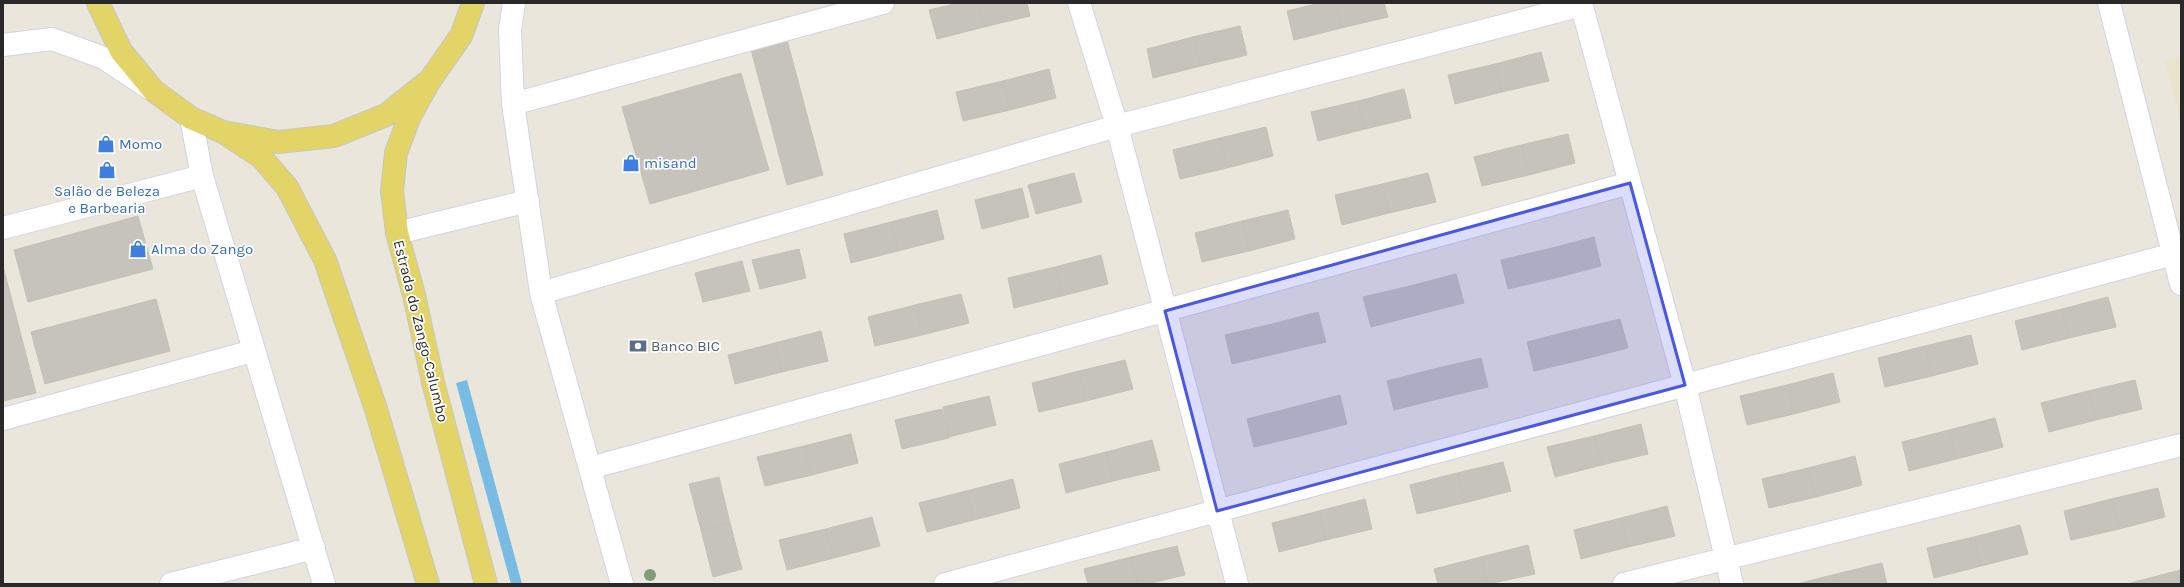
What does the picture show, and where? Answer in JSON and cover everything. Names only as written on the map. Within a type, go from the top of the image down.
[{"type":"main road","points":[[98,3],[121,51],[154,91],[191,118],[223,132],[261,157],[287,187],[325,260],[375,406],[428,584]]},
{"type":"main road","points":[[223,132],[278,142],[334,136],[386,115],[430,80],[461,36],[473,3]]},
{"type":"main road","name":"Estrada do Zango-Calumbo","points":[[430,80],[409,118],[396,153],[392,191],[397,233],[414,295],[433,382],[486,584]]},
{"type":"street","points":[[461,36],[484,3]]},
{"type":"street","points":[[514,3],[510,30],[513,104],[542,293],[622,584]]},
{"type":"street","points":[[513,104],[883,3]]},
{"type":"street","points":[[1079,3],[1117,126],[1237,584]]},
{"type":"street","points":[[2109,3],[2177,253],[2181,284]]},
{"type":"street","points":[[542,293],[1117,126],[1582,4],[1685,385],[1732,584]]},
{"type":"street","points":[[3,45],[52,39],[104,58],[154,91]]},
{"type":"street","points":[[191,118],[202,176],[253,351],[324,584]]},
{"type":"street","points":[[3,228],[202,176]]},
{"type":"street","points":[[590,468],[1630,183]]},
{"type":"street","points":[[397,233],[528,201]]},
{"type":"street","points":[[945,584],[2177,253]]},
{"type":"street","points":[[3,419],[253,351]]},
{"type":"street","points":[[1624,584],[1725,557],[2181,445]]},
{"type":"street","points":[[171,584],[314,548]]},
{"type":"highlighted area","points":[[1630,183],[1685,385],[1217,511],[1165,311]]},
{"type":"shaded area","points":[[2181,57],[2181,122],[2165,61]]},
{"type":"water","points":[[467,380],[522,584],[511,584],[456,383]]},
{"type":"building","points":[[958,3],[978,3],[984,27],[937,39],[929,10]]},
{"type":"building","points":[[978,3],[1027,3],[1030,16],[984,27]]},
{"type":"building","points":[[1320,3],[1335,3],[1341,28],[1294,40],[1287,11]]},
{"type":"building","points":[[1335,3],[1384,3],[1388,17],[1341,28]]},
{"type":"building","points":[[1240,26],[1247,55],[1201,66],[1193,37]]},
{"type":"building","points":[[786,36],[823,175],[787,185],[750,46]]},
{"type":"building","points":[[1193,37],[1201,66],[1153,78],[1147,49]]},
{"type":"building","points":[[1541,52],[1549,81],[1502,92],[1495,64]]},
{"type":"building","points":[[1495,64],[1502,92],[1455,104],[1448,75]]},
{"type":"building","points":[[1049,69],[1056,98],[1010,110],[1003,81]]},
{"type":"building","points":[[741,73],[769,170],[650,204],[622,107]]},
{"type":"building","points":[[1003,81],[1010,110],[963,121],[956,92]]},
{"type":"building","points":[[1404,89],[1411,118],[1365,129],[1358,101]]},
{"type":"building","points":[[1358,101],[1365,129],[1318,141],[1311,112]]},
{"type":"building","points":[[1266,127],[1273,156],[1227,168],[1220,138]]},
{"type":"building","points":[[1568,134],[1575,163],[1529,175],[1521,145]]},
{"type":"building","points":[[1220,138],[1227,168],[1180,179],[1173,150]]},
{"type":"building","points":[[1521,145],[1529,175],[1482,186],[1474,157]]},
{"type":"building","points":[[1074,173],[1082,202],[1036,214],[1028,185]]},
{"type":"building","points":[[1428,173],[1436,202],[1389,213],[1382,184]]},
{"type":"building","points":[[1382,184],[1389,213],[1342,225],[1335,195]]},
{"type":"building","points":[[1022,188],[1029,217],[982,229],[975,200]]},
{"type":"building","points":[[937,210],[944,239],[898,251],[891,222]]},
{"type":"building","points":[[1288,210],[1295,239],[1249,251],[1242,221]]},
{"type":"building","points":[[138,216],[153,269],[28,302],[14,250]]},
{"type":"building","points":[[1242,221],[1249,251],[1202,262],[1195,233]]},
{"type":"building","points":[[891,222],[898,251],[851,263],[844,234]]},
{"type":"building","points":[[1594,237],[1601,266],[1555,278],[1548,249]]},
{"type":"building","points":[[799,249],[806,278],[760,289],[752,260]]},
{"type":"building","points":[[1548,249],[1555,278],[1508,289],[1501,260]]},
{"type":"building","points":[[1101,255],[1108,284],[1062,296],[1055,267]]},
{"type":"building","points":[[742,261],[750,291],[703,302],[695,273]]},
{"type":"building","points":[[3,266],[36,393],[3,401]]},
{"type":"building","points":[[1055,267],[1062,296],[1014,308],[1008,278]]},
{"type":"building","points":[[1456,274],[1464,303],[1417,315],[1410,286]]},
{"type":"building","points":[[1410,286],[1417,315],[1371,327],[1363,297]]},
{"type":"building","points":[[961,294],[969,323],[922,335],[915,305]]},
{"type":"building","points":[[2108,297],[2116,327],[2069,338],[2062,309]]},
{"type":"building","points":[[156,299],[170,351],[45,384],[31,332]]},
{"type":"building","points":[[915,305],[922,335],[875,346],[868,317]]},
{"type":"building","points":[[2062,309],[2069,338],[2022,350],[2015,321]]},
{"type":"building","points":[[1318,312],[1326,342],[1279,353],[1272,324]]},
{"type":"building","points":[[1620,319],[1628,348],[1581,360],[1574,330]]},
{"type":"building","points":[[1272,324],[1279,353],[1232,364],[1225,335]]},
{"type":"building","points":[[1574,330],[1581,360],[1534,371],[1527,342]]},
{"type":"building","points":[[821,331],[828,361],[782,372],[775,343]]},
{"type":"building","points":[[1971,335],[1978,364],[1932,376],[1925,346]]},
{"type":"building","points":[[775,343],[782,372],[735,384],[728,355]]},
{"type":"building","points":[[1925,346],[1932,376],[1885,387],[1878,358]]},
{"type":"building","points":[[1481,358],[1488,387],[1442,398],[1434,369]]},
{"type":"building","points":[[1125,360],[1133,389],[1086,401],[1079,371]]},
{"type":"building","points":[[1434,369],[1442,398],[1394,410],[1387,381]]},
{"type":"building","points":[[1079,371],[1086,401],[1039,412],[1032,383]]},
{"type":"building","points":[[1833,373],[1840,402],[1794,414],[1787,385]]},
{"type":"building","points":[[2135,380],[2142,409],[2096,420],[2088,391]]},
{"type":"building","points":[[1787,385],[1794,414],[1747,425],[1740,396]]},
{"type":"building","points":[[2088,391],[2096,420],[2049,432],[2041,403]]},
{"type":"building","points":[[1340,395],[1347,424],[1301,436],[1294,407]]},
{"type":"building","points":[[989,396],[996,425],[949,437],[943,407]]},
{"type":"building","points":[[1294,407],[1301,436],[1254,447],[1247,419]]},
{"type":"building","points":[[942,409],[949,438],[902,449],[895,420]]},
{"type":"building","points":[[1995,418],[2003,447],[1956,459],[1949,430]]},
{"type":"building","points":[[1641,424],[1648,454],[1602,465],[1594,436]]},
{"type":"building","points":[[1949,430],[1956,459],[1909,471],[1902,442]]},
{"type":"building","points":[[851,434],[858,463],[812,475],[804,446]]},
{"type":"building","points":[[1594,436],[1602,465],[1555,477],[1547,447]]},
{"type":"building","points":[[1152,440],[1160,470],[1113,481],[1106,452]]},
{"type":"building","points":[[804,446],[812,475],[765,486],[757,457]]},
{"type":"building","points":[[1106,452],[1113,481],[1066,493],[1059,464]]},
{"type":"building","points":[[1855,456],[1862,485],[1816,497],[1808,468]]},
{"type":"building","points":[[1503,462],[1511,491],[1464,503],[1457,473]]},
{"type":"building","points":[[1808,468],[1816,497],[1769,508],[1762,479]]},
{"type":"building","points":[[1457,473],[1464,503],[1417,514],[1410,485]]},
{"type":"building","points":[[719,477],[730,523],[701,530],[689,484]]},
{"type":"building","points":[[1013,479],[1020,508],[974,520],[966,491]]},
{"type":"building","points":[[2158,488],[2165,517],[2119,529],[2111,499]]},
{"type":"building","points":[[966,491],[974,520],[927,532],[919,503]]},
{"type":"building","points":[[1365,499],[1372,529],[1326,540],[1319,511]]},
{"type":"building","points":[[2111,499],[2119,529],[2071,540],[2064,511]]},
{"type":"building","points":[[1667,506],[1675,536],[1628,547],[1621,518]]},
{"type":"building","points":[[1319,511],[1326,540],[1279,552],[1272,523]]},
{"type":"building","points":[[872,517],[880,546],[834,558],[826,529]]},
{"type":"building","points":[[1621,518],[1628,547],[1581,559],[1574,530]]},
{"type":"building","points":[[730,523],[742,569],[713,577],[701,530]]},
{"type":"building","points":[[2020,525],[2028,554],[1981,566],[1974,537]]},
{"type":"building","points":[[826,529],[834,558],[787,570],[779,540]]},
{"type":"building","points":[[1974,537],[1981,566],[1934,578],[1927,548]]},
{"type":"building","points":[[1528,545],[1535,574],[1488,584],[1481,557]]},
{"type":"building","points":[[1177,546],[1185,575],[1147,584],[1138,584],[1131,557]]},
{"type":"building","points":[[1131,557],[1138,584],[1088,584],[1084,569]]},
{"type":"building","points":[[1481,557],[1488,584],[1438,584],[1434,569]]},
{"type":"building","points":[[1882,563],[1887,584],[1838,584],[1836,574]]},
{"type":"building","points":[[2181,570],[2181,584],[2138,584],[2138,581]]},
{"type":"building","points":[[1836,574],[1838,584],[1797,584]]},
{"type":"building","points":[[2138,581],[2138,584],[2127,584]]},
{"type":"place","name":"Momo","points":[[106,144]]},
{"type":"place","name":"misand","points":[[631,163]]},
{"type":"place","name":"Salão de Beleza e Barbearia","points":[[107,170]]},
{"type":"place","name":"Alma do Zango","points":[[138,249]]},
{"type":"place","name":"Banco BIC","points":[[638,346]]}]
